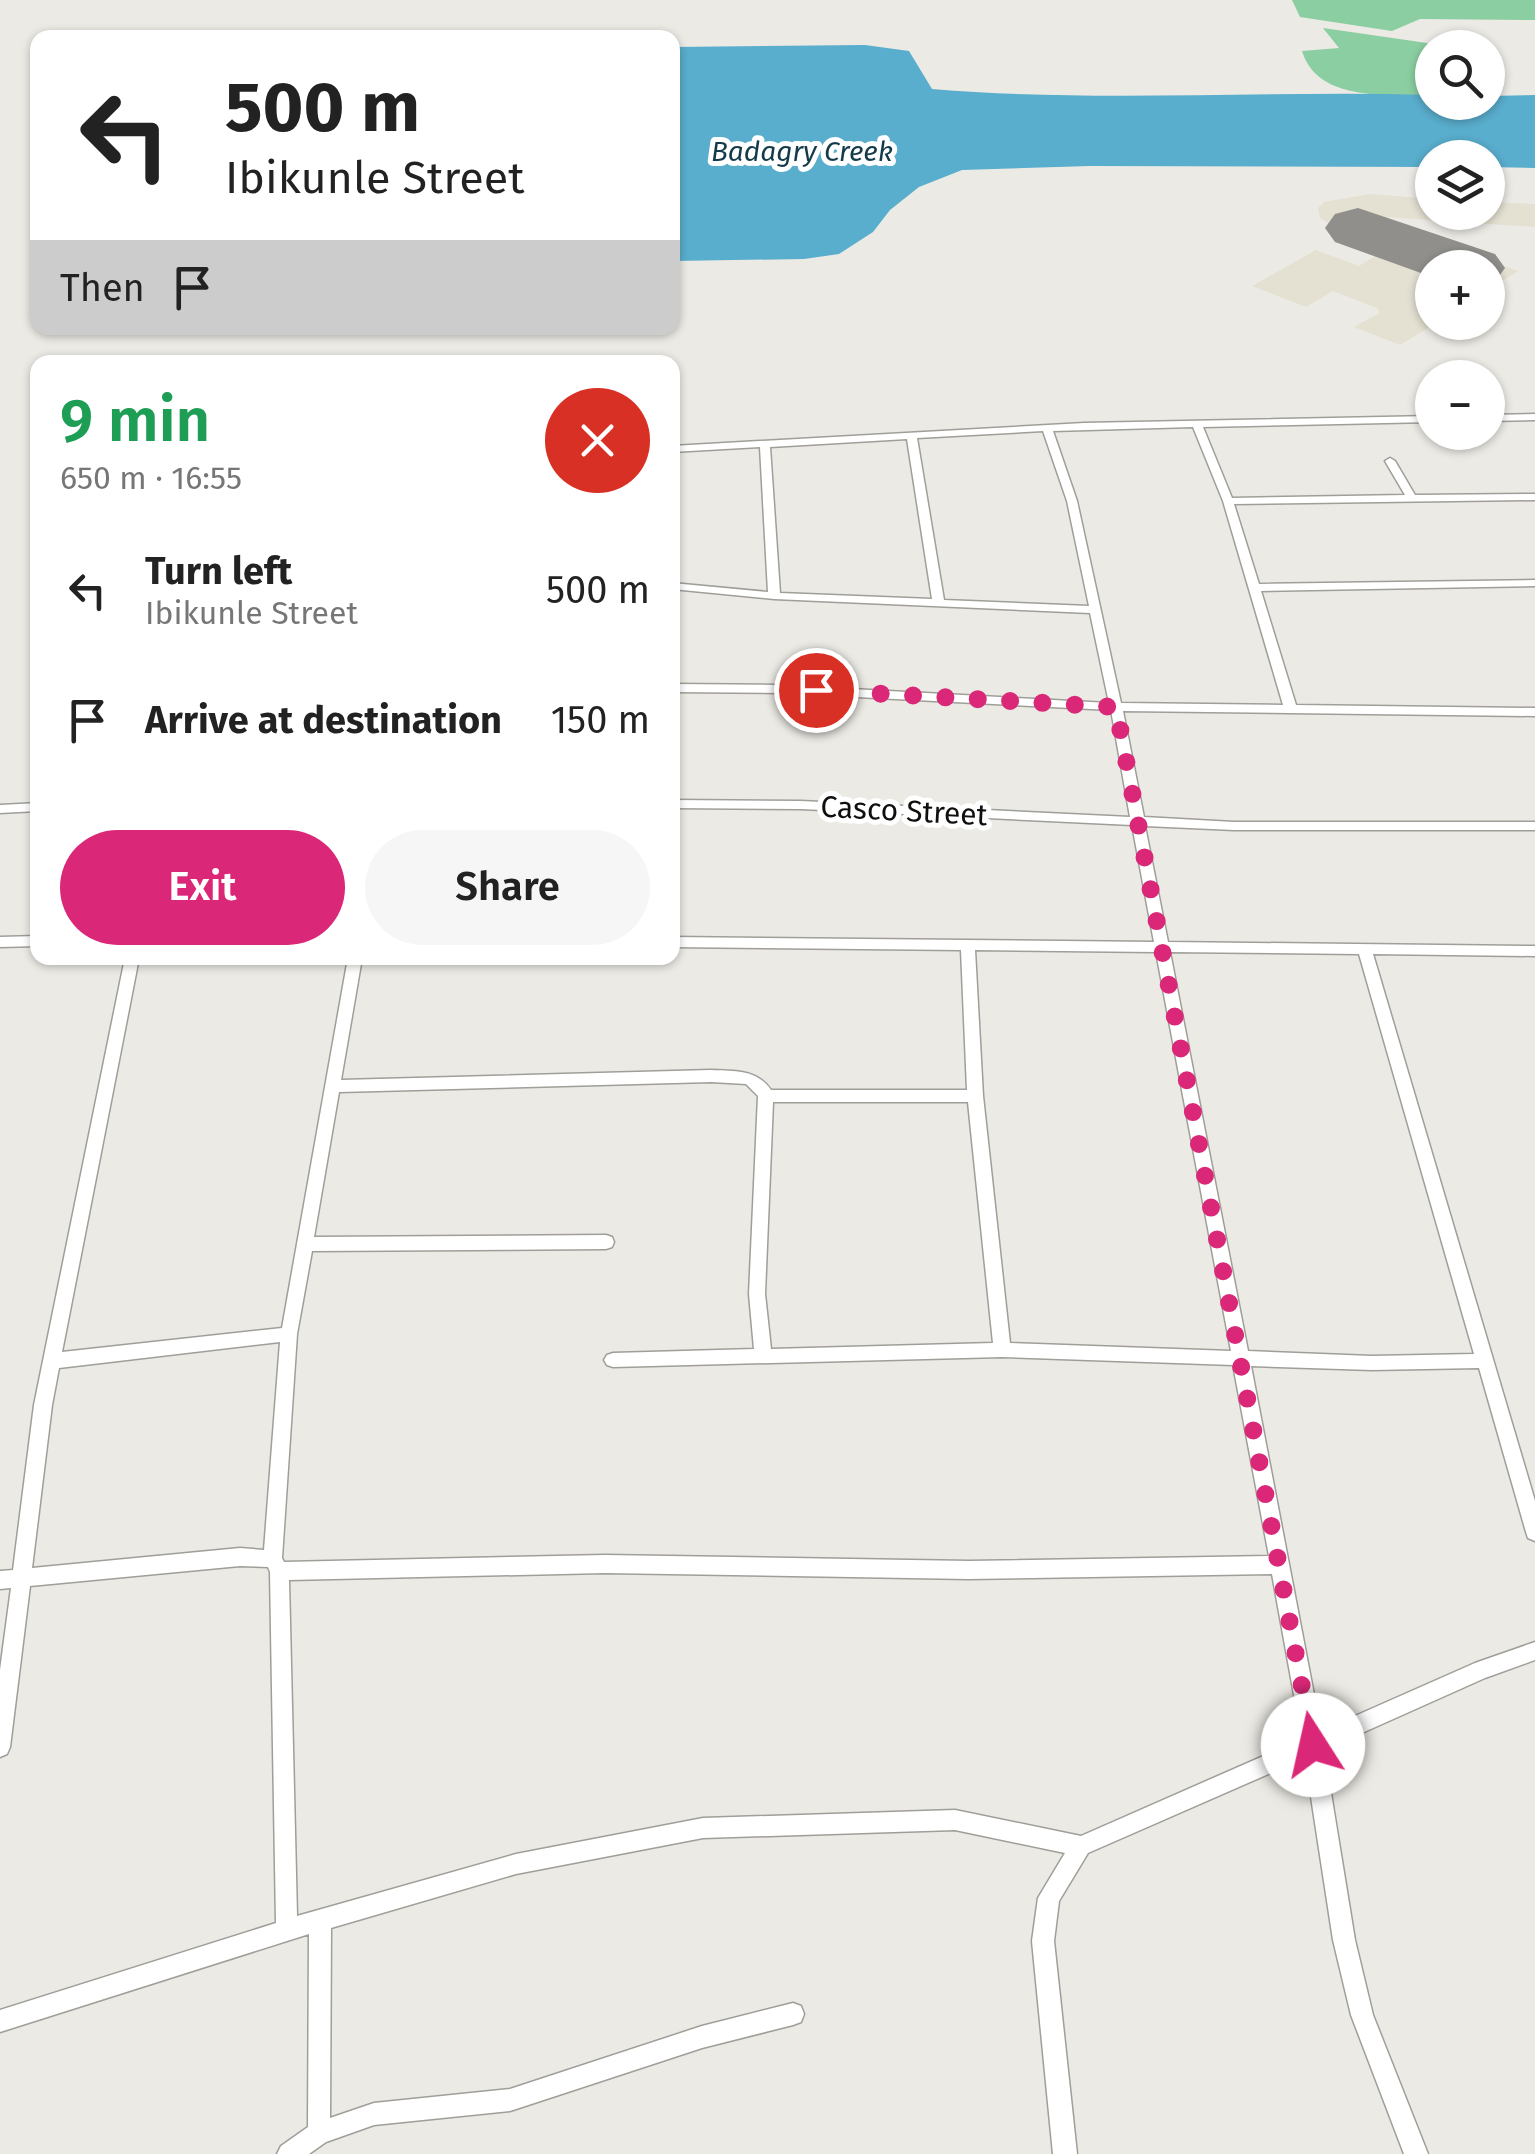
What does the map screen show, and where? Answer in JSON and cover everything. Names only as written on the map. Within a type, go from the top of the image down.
[{"type":"street","points":[[1505,418],[1535,417]]},
{"type":"street","points":[[680,449],[1046,429],[1415,420]]},
{"type":"street","points":[[1197,425],[1228,502],[1291,710]]},
{"type":"street","points":[[1046,429],[1072,501],[1097,610],[1164,949],[1353,1977],[1368,2030],[1416,2154]]},
{"type":"street","points":[[912,436],[939,606]]},
{"type":"street","points":[[765,444],[774,596]]},
{"type":"street","points":[[1390,461],[1412,499]]},
{"type":"street","points":[[1228,502],[1535,498]]},
{"type":"street","points":[[1253,588],[1535,583]]},
{"type":"street","points":[[680,587],[939,606],[1097,610]]},
{"type":"street","points":[[680,688],[778,688],[1116,707],[1535,712]]},
{"type":"street","name":"Casco Street","points":[[680,804],[801,805],[1284,827],[1535,826]]},
{"type":"street","points":[[0,809],[30,808]]},
{"type":"street","points":[[0,942],[30,941]]},
{"type":"street","points":[[680,942],[1535,951]]},
{"type":"street","points":[[968,945],[976,1096],[1002,1350]]},
{"type":"street","points":[[1366,950],[1535,1532]]},
{"type":"street","points":[[0,1746],[10,1579],[131,965]]},
{"type":"street","points":[[287,1930],[276,1565],[289,1334],[354,965]]},
{"type":"street","points":[[333,1086],[754,1078],[766,1096],[757,1294],[763,1355]]},
{"type":"street","points":[[766,1096],[976,1096]]},
{"type":"street","points":[[306,1244],[606,1242]]},
{"type":"street","points":[[52,1361],[289,1334]]},
{"type":"street","points":[[613,1360],[1002,1350],[1239,1359],[1484,1361]]},
{"type":"street","points":[[10,1579],[240,1557],[276,1565],[606,1564],[969,1570],[1278,1565]]},
{"type":"street","points":[[1065,2154],[1044,1941],[1049,1898],[1082,1846],[1482,1670],[1533,1657]]},
{"type":"street","points":[[0,2021],[287,1930],[516,1864],[703,1828],[955,1820],[1082,1846]]},
{"type":"street","points":[[318,2133],[320,1921]]},
{"type":"street","points":[[289,2154],[318,2133],[374,2114],[510,2100],[702,2037],[793,2014]]},
{"type":"shaded area","points":[[1370,194],[1415,198],[1415,219],[1372,216],[1343,232],[1320,218],[1318,208],[1324,202]]},
{"type":"shaded area","points":[[1505,203],[1535,204],[1535,227],[1505,225]]},
{"type":"shaded area","points":[[1372,220],[1458,250],[1415,250],[1415,336],[1400,345],[1354,327],[1380,313],[1377,308],[1333,291],[1306,307],[1252,286],[1316,250],[1359,266],[1385,250],[1345,235]]},
{"type":"shaded area","points":[[1505,266],[1518,271],[1505,279]]},
{"type":"green space","points":[[1292,0],[1535,0],[1535,20],[1420,19],[1392,31],[1300,17]]},
{"type":"green space","points":[[1323,28],[1415,41],[1415,95],[1339,88],[1310,68],[1302,51],[1339,48]]},
{"type":"water","name":"Badagry Creek","points":[[865,45],[909,51],[932,89],[1119,96],[1415,95],[1415,120],[1505,120],[1505,96],[1535,95],[1535,168],[1505,167],[1505,140],[1415,140],[1415,167],[1090,166],[962,170],[919,187],[890,210],[873,232],[839,254],[804,259],[680,261],[680,47]]},
{"type":"runway","points":[[1358,228],[1420,250]]},
{"type":"route","points":[[816,690],[1116,707],[1313,1745]]}]
